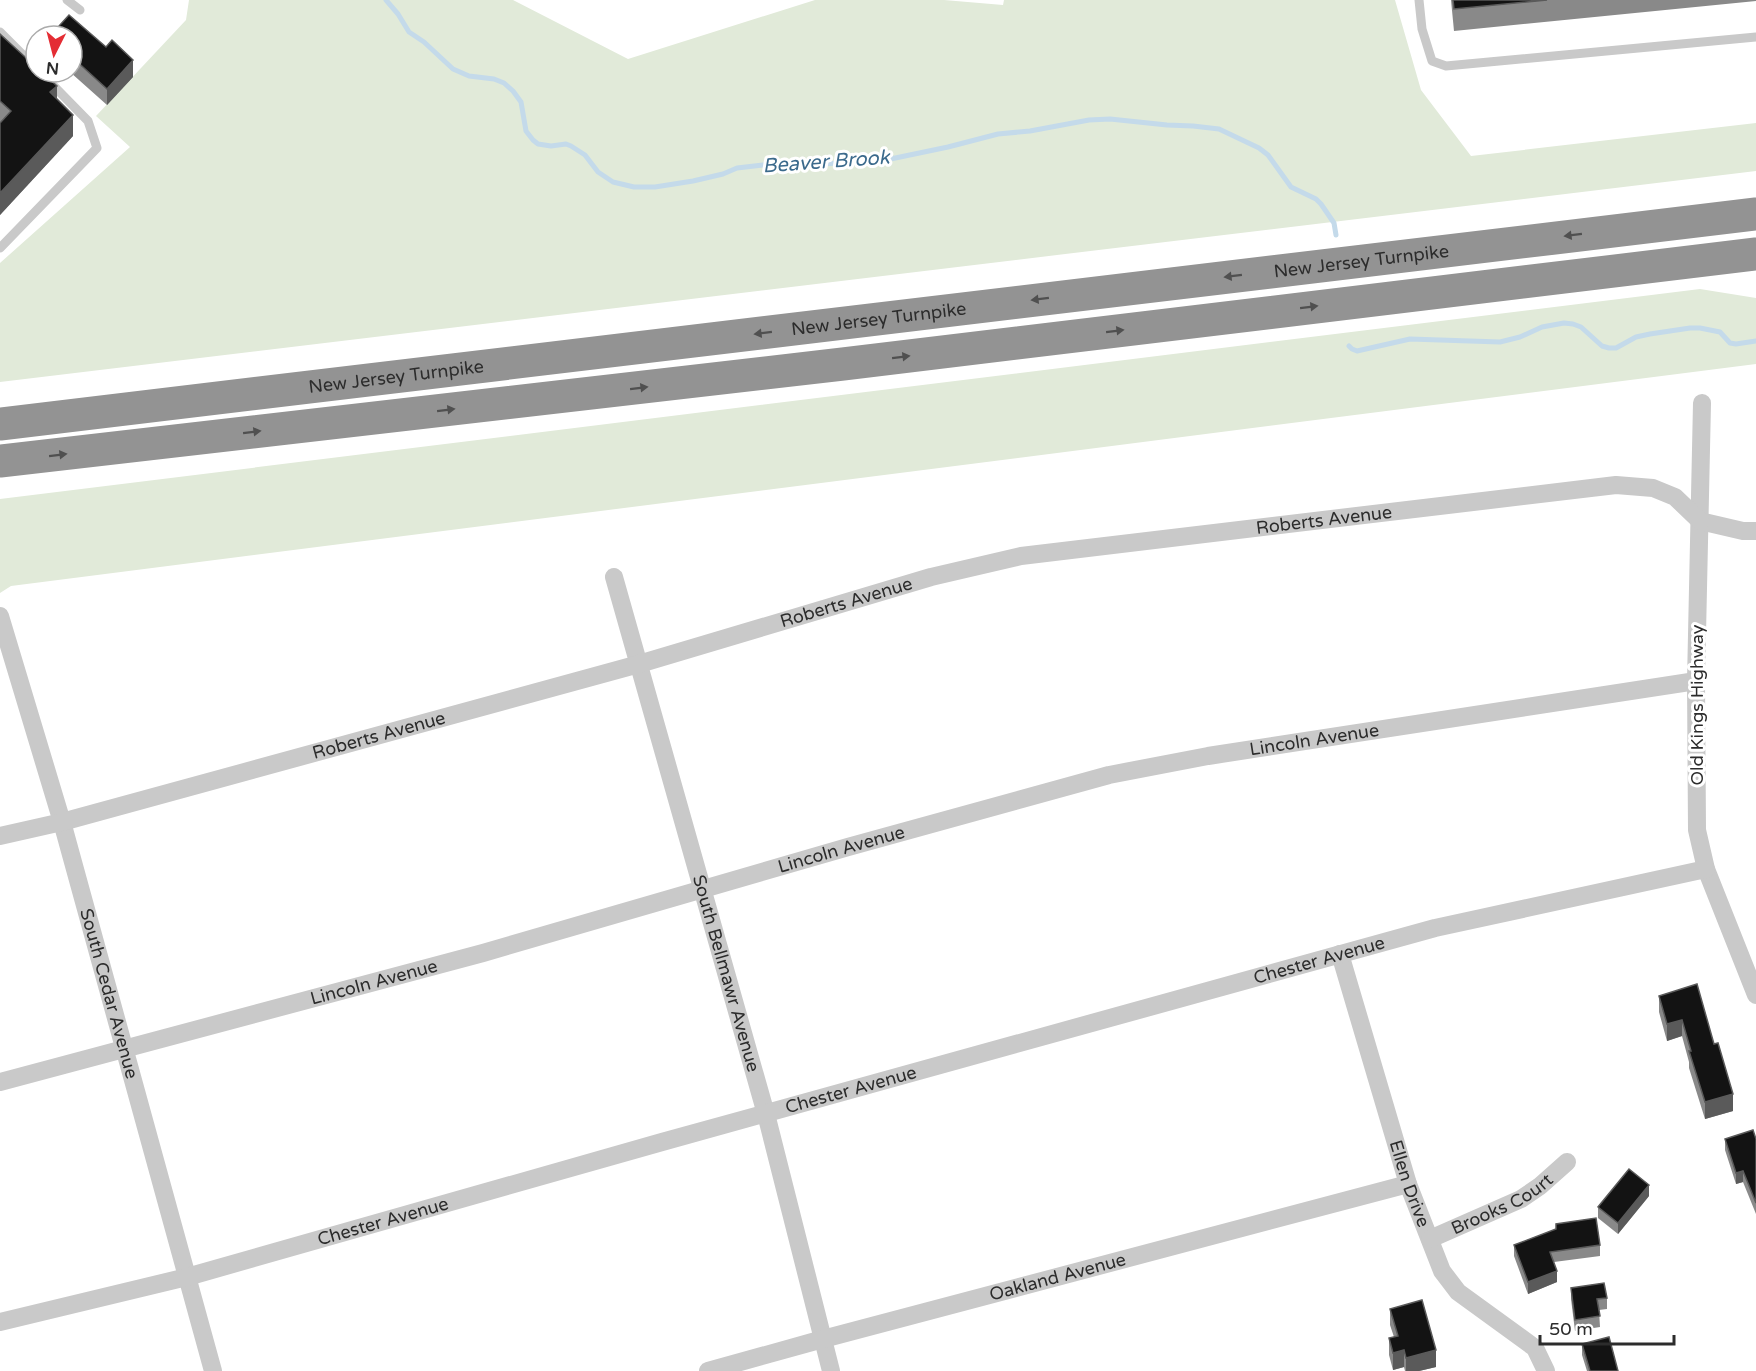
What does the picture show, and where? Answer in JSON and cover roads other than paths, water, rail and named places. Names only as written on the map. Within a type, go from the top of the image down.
[{"type":"highway","points":[[1621,230],[1756,202]]},
{"type":"highway","name":"New Jersey Turnpike","points":[[0,424],[1756,214]]},
{"type":"highway","points":[[0,461],[843,364],[1756,254]]},
{"type":"highway","points":[[1458,289],[1611,285],[1697,276],[1756,275]]},
{"type":"street","name":"Old Kings Highway","points":[[1702,404],[1696,681],[1697,831],[1706,869],[1756,996]]},
{"type":"street","name":"Roberts Avenue","points":[[0,836],[62,822],[639,663],[931,578],[1021,556],[1616,485],[1653,488],[1675,497],[1700,521]]},
{"type":"street","points":[[1700,521],[1743,531],[1756,531]]},
{"type":"street","name":"South Bellmawr Avenue","points":[[614,577],[766,1114],[831,1371]]},
{"type":"street","name":"South Cedar Avenue","points":[[0,616],[62,822],[213,1371]]},
{"type":"street","name":"Lincoln Avenue","points":[[0,1082],[483,953],[848,846],[1109,776],[1208,756],[1696,681]]},
{"type":"street","name":"Chester Avenue","points":[[0,1322],[187,1277],[662,1142],[1435,928],[1706,869]]},
{"type":"street","points":[[1738,949],[1756,943]]},
{"type":"street","name":"Ellen Drive","points":[[1340,954],[1408,1184],[1442,1271],[1458,1292],[1536,1348],[1546,1371]]},
{"type":"street","name":"Brooks Court","points":[[1430,1239],[1521,1198],[1540,1186],[1567,1162]]},
{"type":"street","name":"Oakland Avenue","points":[[708,1371],[1408,1184]]},
{"type":"lane","points":[[67,0],[80,10]]},
{"type":"lane","points":[[1419,0],[1422,29],[1432,61],[1446,66],[1756,37]]},
{"type":"lane","points":[[0,32],[24,56]]},
{"type":"lane","points":[[0,248],[97,148],[88,121],[52,84]]},
{"type":"waterway","name":"Beaver Brook","points":[[386,0],[409,32],[424,42],[453,69],[469,76],[494,79],[504,83],[513,91],[521,102],[526,131],[533,140],[538,144],[571,146],[585,155],[598,172],[613,182],[634,187],[655,187],[693,181],[737,168],[763,165],[881,161],[998,134],[1110,119],[1219,129],[1259,148],[1268,155],[1291,187],[1316,199],[1321,204],[1334,223],[1336,235]]},
{"type":"waterway","name":"Beaver Brook","points":[[1349,346],[1357,351],[1410,339],[1500,342],[1520,337],[1542,327],[1564,323],[1581,327],[1602,346],[1609,348],[1616,348],[1636,337],[1690,328],[1720,332],[1730,343],[1756,341]]}]
